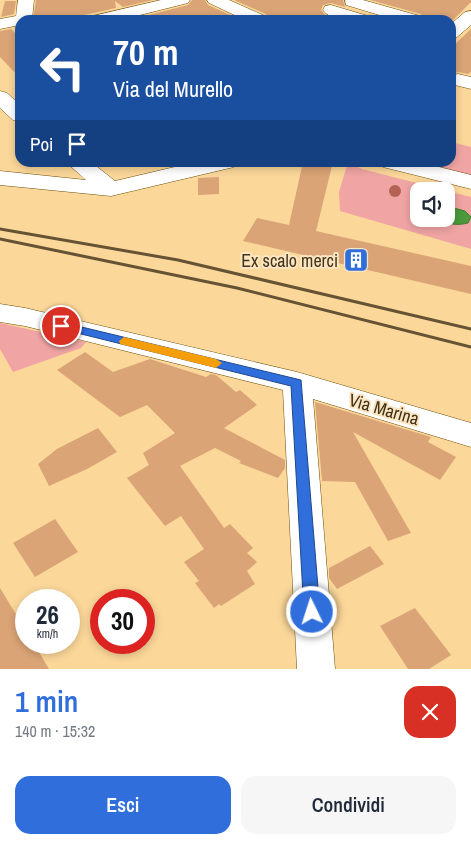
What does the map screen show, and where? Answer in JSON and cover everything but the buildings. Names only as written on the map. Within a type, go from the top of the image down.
[{"type":"street","points":[[24,15],[26,0]]},
{"type":"street","points":[[118,15],[182,0]]},
{"type":"street","points":[[219,1],[248,15]]},
{"type":"street","points":[[352,2],[393,10]]},
{"type":"street","points":[[331,10],[346,15]]},
{"type":"street","points":[[456,28],[471,16]]},
{"type":"street","points":[[0,24],[15,21]]},
{"type":"street","points":[[0,97],[15,106]]},
{"type":"street","points":[[83,167],[111,189]]},
{"type":"street","points":[[0,178],[111,189],[205,167]]},
{"type":"street","points":[[411,167],[471,182]]},
{"type":"street","name":"Via Marina","points":[[0,313],[24,317],[297,383],[471,436]]},
{"type":"street","points":[[297,383],[316,669]]},
{"type":"shaded area","points":[[456,143],[471,147],[471,176],[429,167],[456,167]]},
{"type":"shaded area","points":[[346,167],[358,167],[413,182],[410,182],[410,227],[455,227],[455,193],[471,197],[471,249],[340,211],[339,192]]},
{"type":"shaded area","points":[[455,208],[465,211],[471,217],[468,223],[455,224]]},
{"type":"shaded area","points":[[0,323],[86,342],[81,348],[13,372],[0,349]]},
{"type":"railway","points":[[0,229],[178,260],[471,329]]},
{"type":"railway","points":[[0,239],[237,288],[471,347]]},
{"type":"slow traffic","points":[[124,341],[216,363]]},
{"type":"place","name":"Ex scalo merci","points":[[356,260]]},
{"type":"route","points":[[61,326],[297,383],[312,612]]}]
